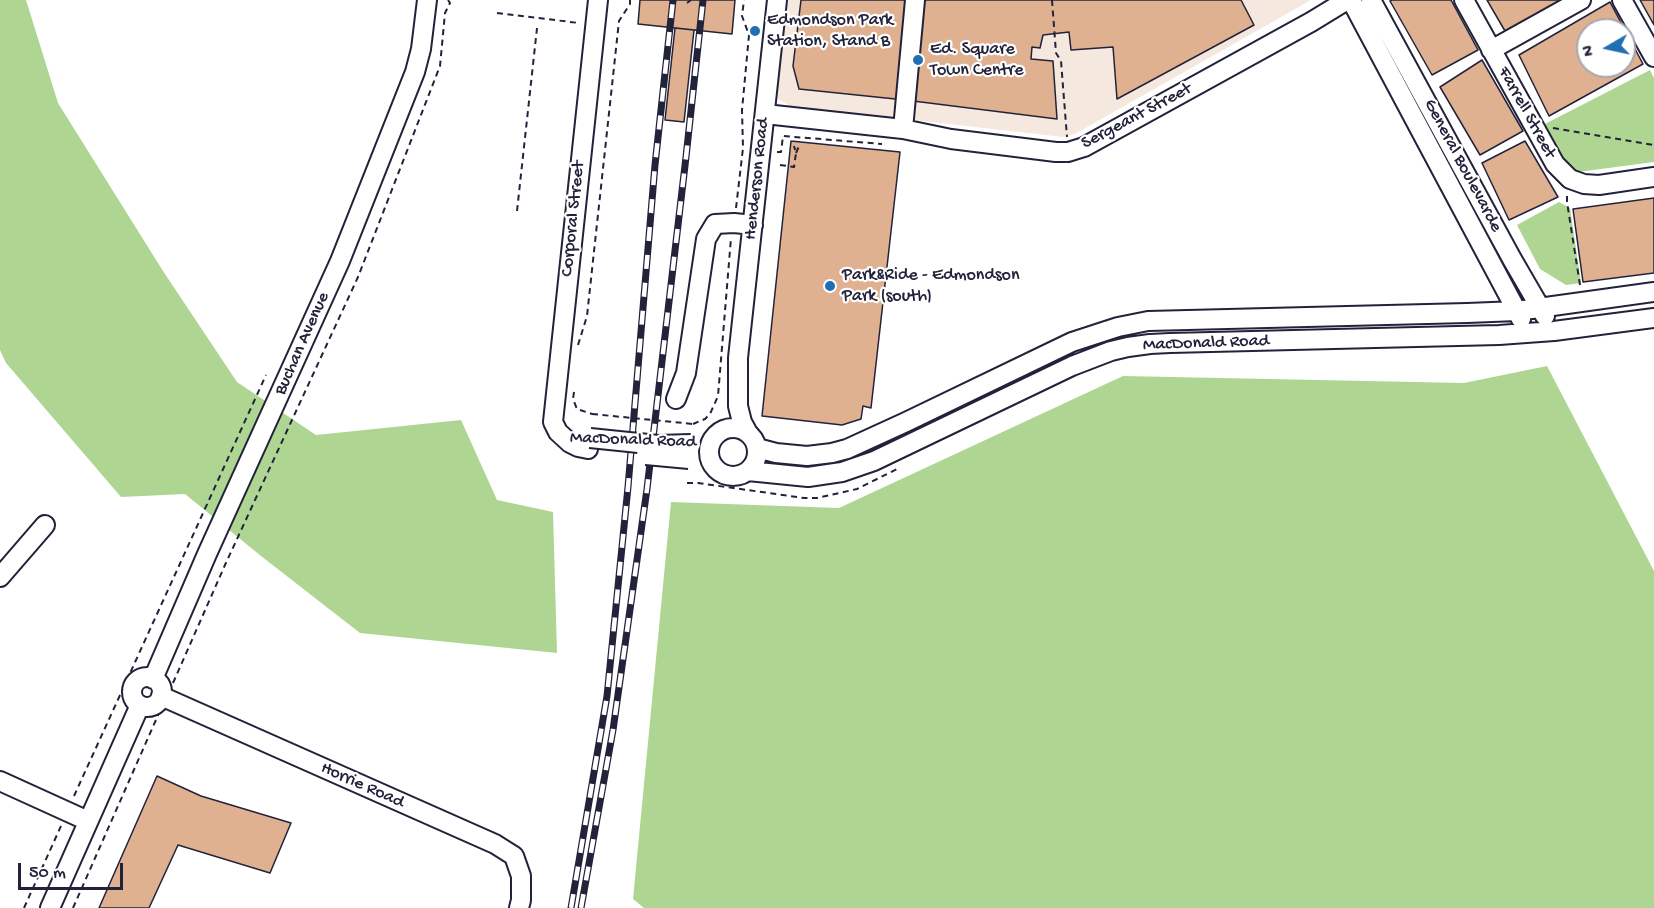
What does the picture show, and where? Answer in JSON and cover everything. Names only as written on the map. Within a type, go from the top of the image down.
[{"type":"street","name":"Buchan Avenue","points":[[153,679],[340,261],[410,88],[421,49],[426,0]]},
{"type":"street","name":"Corporal Street","points":[[562,436],[555,427],[554,407],[598,0]]},
{"type":"street","name":"Henderson Road","points":[[752,440],[742,422],[738,406],[738,358],[777,0]]},
{"type":"street","points":[[903,129],[915,0]]},
{"type":"street","points":[[1349,0],[1528,334]]},
{"type":"street","name":"Sergeant Street","points":[[765,114],[903,129],[951,139],[1068,152],[1084,147],[1349,0]]},
{"type":"street","points":[[1363,0],[1366,14],[1393,65],[1403,97]]},
{"type":"street","name":"General Boulevarde","points":[[1371,0],[1512,259],[1554,331]]},
{"type":"street","name":"Farrell Street","points":[[1464,0],[1555,164],[1570,179]]},
{"type":"street","points":[[1491,50],[1581,0]]},
{"type":"street","points":[[1622,0],[1654,57]]},
{"type":"street","points":[[1570,179],[1584,184],[1599,185],[1654,177]]},
{"type":"street","points":[[676,399],[686,373],[706,239],[715,225],[734,223],[753,225]]},
{"type":"street","name":"MacDonald Road","points":[[752,440],[784,454],[807,456],[847,449],[906,423],[1072,342],[1092,334],[1148,321],[1467,313],[1541,308],[1654,292]]},
{"type":"street","name":"MacDonald Road","points":[[748,471],[808,477],[842,472],[874,460],[1072,366],[1111,351],[1150,344],[1528,334],[1654,318]]},
{"type":"street","points":[[1148,321],[1150,344]]},
{"type":"street","name":"Henderson Road","points":[[716,438],[738,358]]},
{"type":"street","points":[[732,428],[741,429],[752,440],[756,460],[748,471],[738,475],[727,475],[714,466],[710,457],[716,438],[732,428]]},
{"type":"street","name":"MacDonald Road","points":[[562,436],[589,443],[658,445],[690,452],[714,466]]},
{"type":"street","name":"MacDonald Road","points":[[690,452],[716,438]]},
{"type":"street","points":[[0,577],[45,525]]},
{"type":"street","points":[[145,677],[153,679],[158,683],[163,698],[152,706],[140,705],[134,700],[133,686],[145,677]]},
{"type":"street","name":"Horrie Road","points":[[163,698],[484,840],[514,856],[521,876],[519,908]]},
{"type":"street","points":[[50,908],[140,705]]},
{"type":"street","points":[[0,781],[88,821]]},
{"type":"path","points":[[73,908],[163,698],[358,277],[440,66],[445,13],[450,3],[448,0]]},
{"type":"path","points":[[578,354],[586,316],[619,21],[630,0]]},
{"type":"path","points":[[687,3],[691,0]]},
{"type":"path","points":[[1052,0],[1056,53],[1061,61],[1068,152]]},
{"type":"path","points":[[497,13],[538,18]]},
{"type":"path","points":[[517,212],[537,28]]},
{"type":"path","points":[[1532,124],[1654,145]]},
{"type":"path","points":[[794,146],[796,153]]},
{"type":"path","points":[[780,165],[794,167],[799,146]]},
{"type":"path","points":[[1570,179],[1567,202],[1583,303]]},
{"type":"path","points":[[24,908],[266,375]]},
{"type":"path","points":[[574,388],[573,399],[577,409],[592,414],[693,424]]},
{"type":"path","points":[[687,483],[817,498],[857,489],[907,464]]},
{"type":"shaded area","name":"Ed. Square Town Centre","points":[[786,0],[1311,0],[1075,134],[1063,137],[790,106],[778,99],[776,89]]},
{"type":"green space","points":[[0,0],[26,0],[58,103],[163,271],[237,382],[316,435],[461,420],[497,500],[553,512],[557,653],[360,633],[185,494],[121,497],[6,363],[0,350]]},
{"type":"green space","points":[[1650,70],[1654,78],[1654,162],[1578,172],[1563,163],[1541,126]]},
{"type":"green space","points":[[1559,202],[1570,208],[1581,283],[1566,285],[1540,269],[1517,225]]},
{"type":"green space","points":[[1547,366],[1654,571],[1654,908],[644,908],[633,899],[671,502],[839,508],[1123,376],[1464,383]]},
{"type":"building","points":[[640,0],[735,0],[732,34],[638,24]]},
{"type":"building","name":"Ed. Square Town Centre","points":[[801,0],[1241,0],[1254,25],[1117,99],[1113,47],[1071,50],[1069,32],[1043,35],[1040,48],[1032,47],[1031,59],[1053,61],[1057,119],[799,89],[793,66]]},
{"type":"building","points":[[1451,0],[1478,50],[1432,75],[1390,1]]},
{"type":"building","points":[[1487,0],[1563,0],[1505,31]]},
{"type":"building","points":[[1640,0],[1654,0],[1654,25]]},
{"type":"building","points":[[1610,2],[1619,18],[1583,18]]},
{"type":"building","points":[[1576,22],[1576,78],[1618,78],[1549,116],[1519,55]]},
{"type":"building","points":[[675,28],[694,30],[684,122],[665,120]]},
{"type":"building","points":[[1636,51],[1643,64],[1636,68]]},
{"type":"building","points":[[1482,60],[1523,131],[1480,155],[1440,87]]},
{"type":"building","name":"Park&Ride - Edmondson Park (south)","points":[[791,141],[900,152],[871,408],[863,406],[861,419],[842,425],[762,416]]},
{"type":"building","points":[[1525,141],[1558,197],[1509,220],[1482,163]]},
{"type":"building","points":[[1654,198],[1654,273],[1583,282],[1573,209]]},
{"type":"building","points":[[157,776],[201,796],[291,823],[270,873],[178,845],[149,908],[99,908]]},
{"type":"railway","points":[[571,908],[607,696],[628,487],[655,165],[673,0]]},
{"type":"railway","points":[[581,908],[613,730],[647,489],[703,0]]},
{"type":"place","name":"Edmondson Park Station, Stand B","points":[[755,31]]},
{"type":"place","name":"Ed. Square Town Centre","points":[[918,60]]},
{"type":"place","name":"Park&Ride - Edmondson Park (south)","points":[[830,286]]}]
